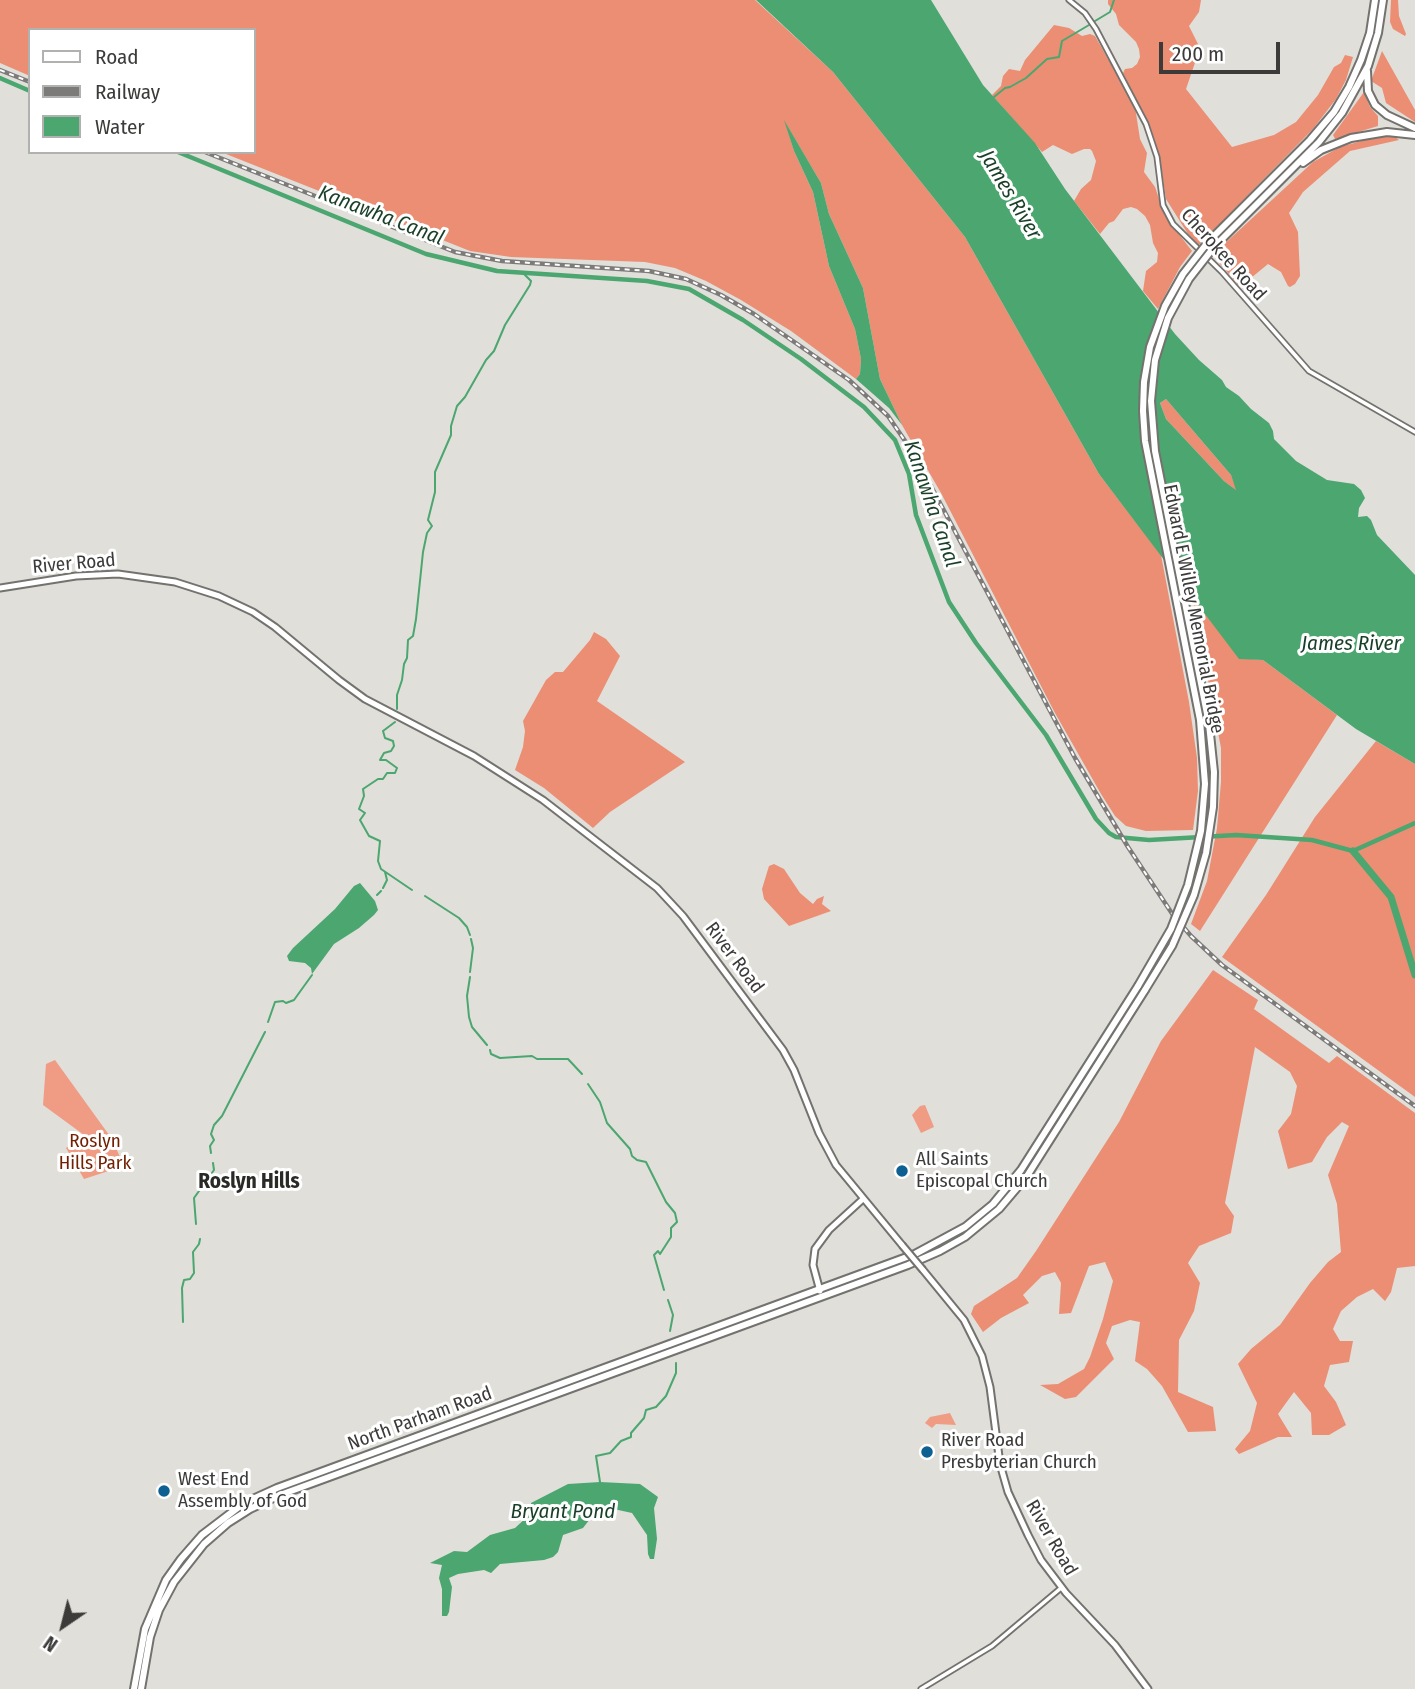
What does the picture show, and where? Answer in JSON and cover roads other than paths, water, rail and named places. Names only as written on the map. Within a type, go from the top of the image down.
[{"type":"highway","points":[[1262,199],[1333,125],[1354,95],[1378,33],[1383,0]]},
{"type":"highway","points":[[1211,245],[1334,112],[1361,61],[1375,2]]},
{"type":"highway","points":[[1367,66],[1367,87],[1375,105],[1387,115],[1415,128]]},
{"type":"highway","points":[[1211,245],[1310,157],[1341,141],[1371,133],[1415,135]]},
{"type":"highway","name":"Edward E Willey Memorial Bridge","points":[[821,1293],[933,1246],[965,1227],[993,1204],[1021,1170],[1142,988],[1171,929],[1188,885],[1201,831],[1205,785],[1200,720],[1145,441],[1144,382],[1150,347],[1165,306],[1183,274],[1211,245]]},
{"type":"highway","name":"North Parham Road","points":[[134,1689],[146,1623],[165,1583],[201,1535],[244,1503],[277,1488],[821,1293]]},
{"type":"highway","name":"North Parham Road","points":[[141,1689],[153,1628],[174,1582],[204,1544],[228,1523],[250,1509],[280,1495],[821,1293]]},
{"type":"main road","name":"River Road","points":[[0,588],[104,574],[154,578],[205,591],[264,619],[365,699],[474,756],[528,789],[657,888],[683,916],[783,1050],[824,1144],[836,1165],[964,1320],[977,1344],[989,1382],[998,1458],[1008,1492],[1034,1547],[1061,1588],[1115,1645],[1148,1689]]},
{"type":"main road","points":[[821,1293],[813,1265],[815,1249],[829,1230],[863,1199]]},
{"type":"street","name":"Cherokee Road","points":[[1069,0],[1081,9],[1096,29],[1146,124],[1157,157],[1163,205],[1173,224],[1222,272],[1309,371],[1415,432]]},
{"type":"street","points":[[921,1689],[992,1646],[1061,1588]]},
{"type":"water","name":"James River","points":[[756,0],[931,0],[983,85],[1035,143],[1065,189],[1175,334],[1226,387],[1269,423],[1274,439],[1296,461],[1327,480],[1354,484],[1361,490],[1365,498],[1359,508],[1358,517],[1367,516],[1371,520],[1377,535],[1415,575],[1415,764],[1356,729],[1263,660],[1239,659],[1099,474],[965,237],[833,72]],"holes":[[[1166,399],[1231,475],[1236,490],[1224,481],[1166,419],[1160,403]]]},
{"type":"water","points":[[784,120],[821,183],[829,214],[863,288],[880,379],[902,425],[889,408],[856,379],[860,374],[861,359],[855,329],[829,266],[813,192],[794,151]]},
{"type":"water","points":[[360,883],[375,901],[378,910],[374,915],[334,944],[312,974],[311,968],[305,963],[289,961],[287,956],[293,948]]},
{"type":"water","name":"Bryant Pond","points":[[568,1484],[640,1484],[658,1497],[654,1508],[657,1539],[654,1559],[650,1559],[648,1554],[647,1535],[632,1513],[600,1506],[583,1528],[563,1535],[558,1552],[553,1557],[500,1564],[491,1573],[484,1570],[449,1578],[452,1587],[449,1612],[447,1616],[442,1616],[442,1589],[439,1578],[442,1565],[430,1563],[454,1551],[467,1552],[490,1535],[515,1528],[528,1516],[531,1503]]},
{"type":"waterway","points":[[1095,21],[1110,12],[1114,0]]},
{"type":"waterway","points":[[994,97],[1005,88],[1026,78],[1047,59],[1059,57],[1062,41],[1089,25]]},
{"type":"waterway","name":"Kanawha Canal","points":[[0,78],[28,90]]},
{"type":"waterway","name":"Kanawha Canal","points":[[183,154],[426,254],[497,271],[647,281],[689,289],[743,320],[801,359],[864,407],[895,440],[909,474],[916,515],[949,602],[976,643],[1046,735],[1096,819],[1116,837],[1149,840],[1236,835],[1312,840],[1353,851],[1415,823]]},
{"type":"waterway","points":[[397,709],[397,695],[407,658],[408,640],[413,636],[416,619],[423,552],[427,533],[432,526],[428,520],[435,492],[435,472],[451,435],[457,406],[494,351],[505,325],[530,285],[531,281],[524,274]]},
{"type":"waterway","points":[[395,722],[383,731],[385,738],[393,741],[394,746],[391,751],[384,753],[380,760],[386,760],[397,768],[395,773],[387,773],[383,779],[378,779],[363,789],[364,796],[359,809],[365,813],[360,820],[369,836],[380,841],[378,861],[381,869],[412,890]]},
{"type":"waterway","points":[[1353,851],[1391,897],[1415,975]]},
{"type":"waterway","points":[[383,888],[387,880],[385,872]]},
{"type":"waterway","points":[[377,895],[381,891]]},
{"type":"waterway","points":[[425,896],[459,918],[470,935]]},
{"type":"waterway","points":[[470,972],[473,948],[471,939]]},
{"type":"waterway","points":[[268,1022],[275,1002],[286,1003],[294,1000],[312,975]]},
{"type":"waterway","points":[[470,977],[467,996],[469,1017],[472,1027],[487,1045]]},
{"type":"waterway","points":[[211,1153],[214,1125],[222,1116],[265,1032]]},
{"type":"waterway","points":[[490,1050],[491,1054],[500,1058],[532,1056],[537,1059],[568,1059],[582,1074]]},
{"type":"waterway","points":[[588,1084],[600,1102],[607,1123],[630,1149],[632,1156],[646,1162],[666,1202],[675,1213],[677,1222],[671,1228],[671,1237],[660,1254],[658,1251],[654,1255],[664,1290]]},
{"type":"waterway","points":[[196,1224],[194,1198],[214,1170],[213,1163]]},
{"type":"waterway","points":[[183,1322],[182,1288],[184,1280],[190,1279],[194,1273],[193,1252],[200,1239]]},
{"type":"waterway","points":[[668,1300],[673,1315],[670,1331]]},
{"type":"waterway","points":[[600,1482],[596,1456],[610,1453],[621,1441],[631,1437],[631,1433],[644,1418],[646,1410],[656,1407],[666,1396],[676,1373],[676,1363]]},
{"type":"railway","points":[[0,70],[28,81]]},
{"type":"railway","points":[[210,154],[455,252],[502,261],[649,271],[686,279],[754,314],[849,380],[888,416],[914,454],[1075,758],[1128,847],[1173,915],[1222,965],[1415,1106]]},
{"type":"place","name":"All Saints Episcopal Church","points":[[902,1171]]},
{"type":"place","name":"River Road Presbyterian Church","points":[[927,1452]]},
{"type":"place","name":"West End Assembly of God","points":[[164,1491]]},
{"type":"district","name":"Roslyn Hills","points":[[249,1182]]},
{"type":"park label","name":"Roslyn Hills Park","points":[[95,1153]]}]
